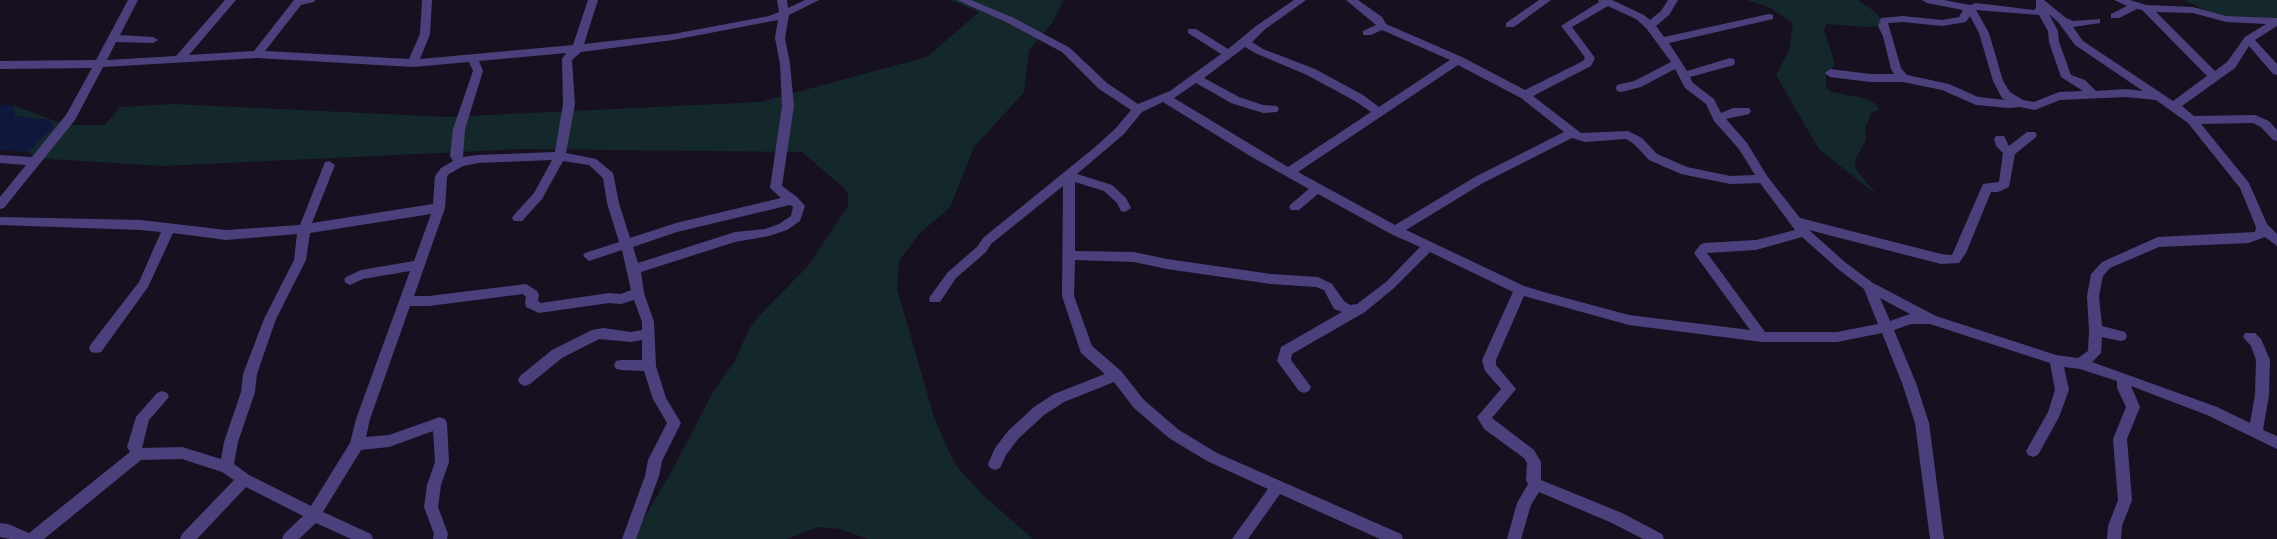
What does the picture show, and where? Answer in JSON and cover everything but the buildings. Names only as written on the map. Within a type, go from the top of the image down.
[{"type":"street","points":[[0,205],[71,117],[133,0]]},
{"type":"street","points":[[179,58],[231,0]]},
{"type":"street","points":[[257,54],[298,1],[310,0]]},
{"type":"street","points":[[414,63],[425,34],[427,0]]},
{"type":"street","points":[[518,218],[538,196],[560,156],[569,104],[567,59],[577,48],[593,0]]},
{"type":"street","points":[[634,269],[735,237],[765,233],[783,227],[796,218],[799,206],[776,188],[788,106],[785,64],[780,38],[784,14],[782,0]]},
{"type":"street","points":[[0,65],[99,64],[257,54],[414,63],[577,48],[715,30],[757,22],[784,14],[814,0]]},
{"type":"street","points":[[962,0],[1010,20],[1066,50],[1103,86],[1138,109]]},
{"type":"street","points":[[935,298],[952,275],[982,249],[987,241],[1069,176],[1120,131],[1138,109],[1165,98],[1196,78],[1227,53],[1245,42],[1260,28],[1301,0]]},
{"type":"street","points":[[1352,0],[1378,19],[1382,26],[1458,60],[1525,95],[1572,133],[1585,138],[1628,135],[1638,141],[1653,157],[1677,168],[1730,180],[1763,179]]},
{"type":"street","points":[[1510,25],[1546,0]]},
{"type":"street","points":[[1650,26],[1665,13],[1673,0]]},
{"type":"street","points":[[1927,0],[1970,8],[1976,6],[2034,12],[2040,5]]},
{"type":"street","points":[[2118,0],[2146,8],[2193,10],[2226,19],[2277,22]]},
{"type":"street","points":[[1525,95],[1587,63],[1590,58],[1566,26],[1605,1],[1640,17],[1662,41],[1683,76],[1697,93],[1710,102],[1718,118],[1743,146],[1763,179],[1800,227],[1842,266],[1869,286],[1932,320],[2056,360],[2080,364],[2124,378],[2212,411],[2277,443]]},
{"type":"street","points":[[2040,5],[2062,20],[2072,24],[2096,21]]},
{"type":"street","points":[[2040,5],[2053,30],[2054,42],[2066,77],[2081,83],[2093,94]]},
{"type":"street","points":[[2114,16],[2134,6]]},
{"type":"street","points":[[1903,78],[1896,69],[1890,50],[1888,36],[1883,24],[1885,20],[1903,19],[1942,23],[1962,20],[1970,8]]},
{"type":"street","points":[[1970,8],[1984,33],[1998,80],[2006,94],[2020,103]]},
{"type":"street","points":[[2146,8],[2215,78]]},
{"type":"street","points":[[1662,41],[1769,17]]},
{"type":"street","points":[[2062,20],[2078,43],[2187,117],[2255,119],[2265,124],[2277,137]]},
{"type":"street","points":[[2277,22],[2249,39],[2231,66],[2179,101],[2176,106],[2245,186],[2262,227],[2277,241]]},
{"type":"street","points":[[1367,33],[1382,26]]},
{"type":"street","points":[[1192,31],[1227,53]]},
{"type":"street","points":[[114,38],[153,40]]},
{"type":"street","points":[[2249,39],[2277,71]]},
{"type":"street","points":[[1245,42],[1259,51],[1311,72],[1359,98],[1377,112]]},
{"type":"street","points":[[460,162],[456,156],[460,129],[478,71],[474,61],[476,58]]},
{"type":"street","points":[[1288,173],[1342,138],[1377,112],[1458,60]]},
{"type":"street","points":[[1683,76],[1730,62]]},
{"type":"street","points":[[1621,88],[1637,84],[1676,64]]},
{"type":"street","points":[[1830,73],[1870,78],[1903,78],[1945,87],[1976,101],[2008,104],[2020,103],[2035,106],[2059,96],[2126,93],[2158,97]]},
{"type":"street","points":[[1196,78],[1235,100],[1263,109],[1273,109]]},
{"type":"street","points":[[1165,98],[1316,189],[1395,231],[1520,290],[1628,320],[1762,337],[1837,337],[1887,327],[1911,319],[1932,320]]},
{"type":"street","points":[[1718,118],[1733,112],[1745,111]]},
{"type":"street","points":[[1395,231],[1479,180],[1572,133]]},
{"type":"street","points":[[1762,337],[1701,257],[1700,253],[1704,248],[1756,245],[1800,227],[1941,259],[1955,260],[1960,253],[1987,187],[1998,188],[2005,184],[2009,152],[2031,135]]},
{"type":"street","points":[[2000,139],[2002,146],[2009,152]]},
{"type":"street","points":[[289,539],[314,515],[357,444],[363,418],[407,301],[439,208],[441,176],[450,166],[460,162],[478,159],[560,156],[592,162],[610,176],[613,203],[634,269],[638,293],[648,322],[649,366],[660,399],[674,423],[655,460],[652,476],[628,539]]},
{"type":"street","points":[[0,158],[34,161]]},
{"type":"street","points":[[226,467],[230,442],[248,392],[250,374],[270,320],[300,260],[304,229],[329,165]]},
{"type":"street","points":[[1069,176],[1108,188],[1122,201],[1125,208]]},
{"type":"street","points":[[1069,176],[1068,296],[1086,349],[1116,375],[1139,404],[1174,434],[1212,457],[1396,539]]},
{"type":"street","points":[[1295,207],[1316,189]]},
{"type":"street","points":[[589,256],[676,228],[793,200]]},
{"type":"street","points":[[0,221],[86,222],[169,228],[226,235],[304,229],[439,208]]},
{"type":"street","points":[[2080,364],[2094,353],[2096,330],[2094,296],[2097,274],[2106,265],[2158,242],[2249,238],[2260,235],[2262,227]]},
{"type":"street","points":[[96,348],[144,284],[169,228]]},
{"type":"street","points":[[1304,387],[1284,361],[1286,350],[1360,308],[1390,286],[1429,246]]},
{"type":"street","points":[[1067,255],[1134,257],[1167,264],[1262,278],[1318,282],[1328,286],[1339,305],[1349,310],[1360,308]]},
{"type":"street","points":[[350,280],[361,275],[418,265]]},
{"type":"street","points":[[1869,286],[1910,383],[1922,423],[1937,539]]},
{"type":"street","points":[[407,301],[430,301],[526,289],[532,295],[531,303],[539,308],[621,299],[638,293]]},
{"type":"street","points":[[1520,290],[1490,360],[1490,367],[1509,390],[1484,417],[1489,425],[1529,454],[1534,462],[1533,480],[1536,484],[1617,518],[1657,539]]},
{"type":"street","points":[[2096,330],[2120,336]]},
{"type":"street","points":[[525,380],[557,354],[597,334],[603,333],[631,337],[648,334]]},
{"type":"street","points":[[2250,337],[2256,343],[2263,360],[2262,395],[2256,431]]},
{"type":"street","points":[[2033,451],[2054,413],[2062,390],[2056,360]]},
{"type":"street","points":[[621,365],[649,366]]},
{"type":"street","points":[[995,464],[1000,452],[1013,435],[1039,411],[1059,398],[1116,375]]},
{"type":"street","points":[[2114,539],[2115,526],[2125,500],[2120,439],[2133,407],[2124,388],[2124,378]]},
{"type":"street","points":[[138,454],[134,447],[143,417],[162,397]]},
{"type":"street","points":[[357,444],[389,441],[440,423],[442,462],[434,485],[431,507],[441,534],[440,539]]},
{"type":"street","points":[[33,539],[138,454],[182,453],[226,467],[244,479],[366,539]]},
{"type":"street","points":[[187,539],[244,479]]},
{"type":"street","points":[[1514,539],[1524,503],[1536,484]]},
{"type":"street","points":[[1239,539],[1278,486]]},
{"type":"street","points":[[0,530],[8,530],[26,539]]},
{"type":"green space","points":[[950,0],[1064,0],[1052,23],[1029,50],[1024,92],[974,147],[950,207],[919,234],[899,261],[897,289],[934,417],[957,467],[983,495],[1033,539],[868,539],[840,529],[818,527],[787,539],[635,539],[643,520],[674,467],[714,390],[735,361],[749,329],[760,315],[809,265],[848,206],[848,194],[844,188],[802,152],[523,149],[162,166],[35,158],[28,152],[53,127],[50,120],[15,116],[13,105],[65,125],[105,125],[120,107],[173,104],[447,117],[760,102],[927,57],[979,12]]},
{"type":"green space","points":[[1747,0],[1858,0],[1875,12],[1883,22],[1883,26],[1868,27],[1826,24],[1824,30],[1835,64],[1826,76],[1826,87],[1832,92],[1867,99],[1877,105],[1879,110],[1872,112],[1865,128],[1866,140],[1855,160],[1857,171],[1877,195],[1819,149],[1776,75],[1789,51],[1793,23],[1769,7]]},
{"type":"green space","points":[[2184,0],[2277,0],[2277,21],[2259,17],[2217,16]]},
{"type":"water","points":[[0,105],[13,105],[15,116],[50,120],[54,127],[28,152],[0,150]]}]
